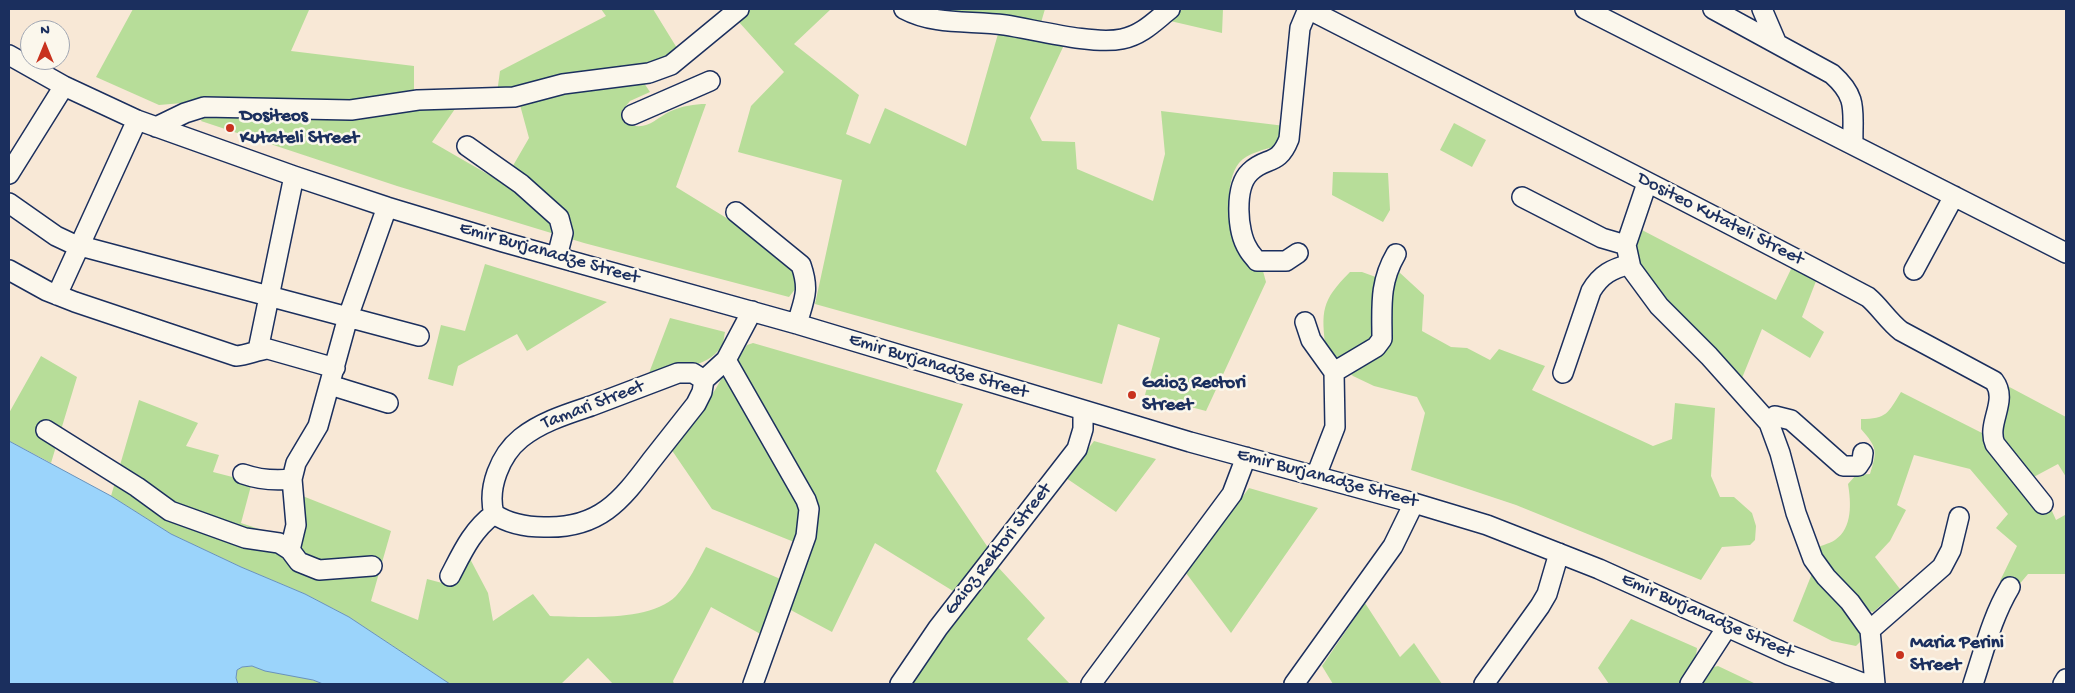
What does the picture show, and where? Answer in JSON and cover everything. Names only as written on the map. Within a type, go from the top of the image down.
[{"type":"street","points":[[156,127],[185,113],[204,107],[351,110],[418,100],[514,98],[563,84],[649,72],[671,66],[739,9]]},
{"type":"street","points":[[904,9],[934,19],[954,23],[1002,25],[1101,41],[1121,39],[1139,34],[1161,12]]},
{"type":"street","points":[[1298,253],[1286,262],[1257,262],[1247,248],[1239,218],[1241,188],[1246,176],[1252,170],[1278,157],[1284,151],[1289,139],[1300,28],[1308,9]]},
{"type":"street","name":"Dositeo Kutateli Street","points":[[1308,9],[1646,183],[1731,224],[1868,297],[1878,306],[1891,323],[1901,331],[1994,381],[2001,394],[1992,437],[2043,504]]},
{"type":"street","points":[[1585,9],[2066,253]]},
{"type":"street","points":[[1713,9],[1832,74],[1843,84],[1852,98],[1853,144]]},
{"type":"street","points":[[1762,9],[1777,44]]},
{"type":"street","name":"Emir Burjanadze Street","points":[[9,55],[64,86],[137,120],[387,207],[797,324],[1083,410],[1414,503],[1487,526],[1598,568],[1789,655],[1865,684]]},
{"type":"street","points":[[649,72],[663,101]]},
{"type":"street","points":[[632,115],[710,81]]},
{"type":"street","points":[[9,174],[64,86]]},
{"type":"street","points":[[57,295],[137,120]]},
{"type":"street","points":[[466,146],[522,184],[560,218],[563,233],[557,257]]},
{"type":"street","points":[[258,350],[294,176]]},
{"type":"street","points":[[1646,183],[1626,245],[1631,268],[1658,306],[1709,356],[1769,423],[1780,453],[1796,513],[1813,559],[1826,577],[1850,602],[1870,630],[1874,684]]},
{"type":"street","points":[[1914,270],[1954,196]]},
{"type":"street","points":[[1522,198],[1602,238],[1626,245]]},
{"type":"street","points":[[9,203],[56,236],[80,246],[419,336]]},
{"type":"street","points":[[290,550],[296,525],[292,479],[296,462],[318,426],[348,317],[387,207]]},
{"type":"street","points":[[736,212],[801,265],[806,278],[807,291],[797,324]]},
{"type":"street","points":[[1334,372],[1376,347],[1382,339],[1382,292],[1387,270],[1396,254]]},
{"type":"street","points":[[1563,373],[1591,291],[1598,278],[1611,269],[1630,264]]},
{"type":"street","points":[[9,270],[57,295],[236,356],[268,349],[332,376],[388,403]]},
{"type":"street","points":[[450,576],[468,541],[481,523],[494,514],[506,522],[535,527],[563,528],[585,522],[609,509],[629,491],[696,404],[702,392],[704,380],[726,360],[752,311]]},
{"type":"street","points":[[1305,322],[1311,340],[1334,372],[1335,426],[1316,476]]},
{"type":"street","points":[[726,360],[806,500],[809,509],[806,536],[753,684]]},
{"type":"street","name":"Tamari Street","points":[[494,514],[491,504],[492,486],[502,462],[520,439],[541,424],[678,373],[693,373],[704,380]]},
{"type":"street","name":"Gaioz Rektori Street","points":[[900,684],[938,628],[1077,449],[1082,429],[1083,410]]},
{"type":"street","points":[[1769,423],[1775,416],[1791,420],[1843,466],[1858,466],[1862,460],[1863,453]]},
{"type":"street","points":[[46,430],[137,487],[170,511],[245,538],[279,543],[290,550],[299,562],[319,570],[372,566]]},
{"type":"street","points":[[1091,684],[1232,494],[1246,457]]},
{"type":"street","points":[[243,474],[260,480],[277,481],[292,479]]},
{"type":"street","points":[[1294,684],[1394,546],[1414,503]]},
{"type":"street","points":[[1870,630],[1942,567],[1951,550],[1959,517]]},
{"type":"street","points":[[1484,684],[1547,594],[1559,553]]},
{"type":"street","points":[[1973,684],[1991,626],[2010,587]]},
{"type":"street","points":[[1690,684],[1727,627]]},
{"type":"street","points":[[2063,684],[2066,679]]},
{"type":"green space","points":[[133,9],[341,9],[309,10],[291,51],[414,66],[414,94],[349,105],[195,102],[159,105],[96,77]]},
{"type":"green space","points":[[601,9],[653,9],[680,53],[645,67],[497,93],[500,71],[606,16]]},
{"type":"green space","points":[[751,9],[831,9],[794,44],[859,95],[846,134],[870,144],[885,108],[966,146],[998,34],[1064,45],[1030,118],[1042,141],[1075,142],[1077,169],[1153,201],[1165,154],[1161,111],[1285,126],[1277,146],[1257,152],[1242,160],[1234,170],[1231,180],[1229,213],[1233,234],[1240,249],[1253,268],[1263,271],[1266,282],[1206,411],[1145,395],[1160,338],[1118,324],[1102,384],[815,304],[842,180],[738,152],[751,106],[784,72],[738,21]]},
{"type":"green space","points":[[924,9],[1045,9],[1040,26]]},
{"type":"green space","points":[[1180,9],[1223,9],[1222,33],[1166,20]]},
{"type":"green space","points":[[644,83],[650,92],[630,101],[621,112],[624,123],[644,126],[675,109],[706,104],[676,187],[759,238],[798,275],[799,284],[789,297],[584,243],[397,186],[201,121],[204,115],[390,111],[457,106],[432,142],[503,183],[529,138],[520,105],[578,88]]},
{"type":"green space","points":[[1454,123],[1486,140],[1472,167],[1440,150]]},
{"type":"green space","points":[[1333,172],[1388,173],[1390,210],[1383,222],[1332,195]]},
{"type":"green space","points":[[1642,230],[1776,300],[1794,263],[1818,276],[1802,317],[1824,332],[1810,358],[1762,329],[1742,378],[1656,293],[1639,272],[1636,249]]},
{"type":"green space","points":[[485,264],[607,302],[527,351],[517,334],[458,366],[453,386],[428,379],[441,325],[465,331]]},
{"type":"green space","points":[[1350,272],[1362,272],[1395,284],[1399,272],[1424,295],[1422,331],[1451,347],[1467,348],[1490,360],[1499,349],[1545,366],[1532,390],[1653,446],[1672,439],[1675,403],[1715,408],[1711,476],[1720,497],[1734,497],[1752,513],[1756,526],[1755,540],[1750,545],[1722,547],[1701,580],[1516,505],[1411,470],[1425,413],[1417,397],[1374,386],[1353,376],[1326,351],[1325,307],[1333,291]]},
{"type":"green space","points":[[670,318],[725,332],[723,344],[715,354],[698,364],[649,373]]},
{"type":"green space","points":[[753,343],[963,404],[936,471],[989,549],[953,591],[875,543],[832,632],[787,608],[815,529],[737,361],[747,345]]},
{"type":"green space","points":[[41,356],[77,377],[51,463],[9,441],[9,413]]},
{"type":"green space","points":[[729,375],[805,507],[799,544],[712,509],[671,449],[715,390],[723,376]]},
{"type":"green space","points":[[2000,382],[2066,417],[2066,477],[2058,464],[2028,480],[1999,443]]},
{"type":"green space","points":[[1901,392],[1984,434],[2048,502],[2056,520],[2065,515],[2066,574],[2028,574],[2012,593],[2000,581],[2017,546],[1996,528],[2008,514],[1970,469],[1914,455],[1897,505],[1906,510],[1890,541],[1875,557],[1900,589],[1873,612],[1864,609],[1812,549],[1833,541],[1841,535],[1848,522],[1850,499],[1848,484],[1856,475],[1870,474],[1875,455],[1871,441],[1861,429],[1861,419],[1882,416],[1893,405]]},
{"type":"green space","points":[[139,400],[198,423],[186,446],[219,455],[213,472],[252,482],[241,523],[283,537],[300,495],[391,531],[371,601],[418,620],[427,579],[446,584],[468,555],[488,593],[493,621],[533,594],[550,616],[616,616],[650,610],[665,604],[681,591],[706,547],[785,581],[766,637],[711,607],[673,681],[674,684],[613,684],[588,658],[561,684],[450,684],[349,617],[305,594],[241,567],[171,534],[111,496]]},
{"type":"green space","points":[[1094,441],[1156,459],[1116,512],[1066,478]]},
{"type":"green space","points":[[1249,488],[1318,508],[1231,633],[1186,573]]},
{"type":"green space","points":[[997,566],[1045,618],[1027,639],[1070,684],[910,684]]},
{"type":"green space","points":[[1813,571],[1863,633],[1860,642],[1856,646],[1832,641],[1793,621]]},
{"type":"green space","points":[[1365,603],[1400,657],[1414,643],[1442,684],[1333,684],[1322,666]]},
{"type":"green space","points":[[1631,619],[1697,648],[1695,664],[1680,684],[1609,684],[1598,668]]},
{"type":"green space","points":[[252,666],[306,678],[323,684],[238,684],[236,678],[237,670],[242,667]]},
{"type":"green space","points":[[1718,666],[1756,684],[1699,684],[1714,667]]},
{"type":"water","points":[[9,441],[111,496],[171,534],[241,567],[305,594],[349,617],[450,684],[323,684],[313,680],[265,671],[252,666],[242,667],[237,670],[236,678],[238,684],[9,684]]},
{"type":"place","name":"Dositeos Kutateli Street","points":[[230,128]]},
{"type":"place","name":"Gaioz Rectori Street","points":[[1132,395]]},
{"type":"place","name":"Maria Perini Street","points":[[1900,655]]}]
